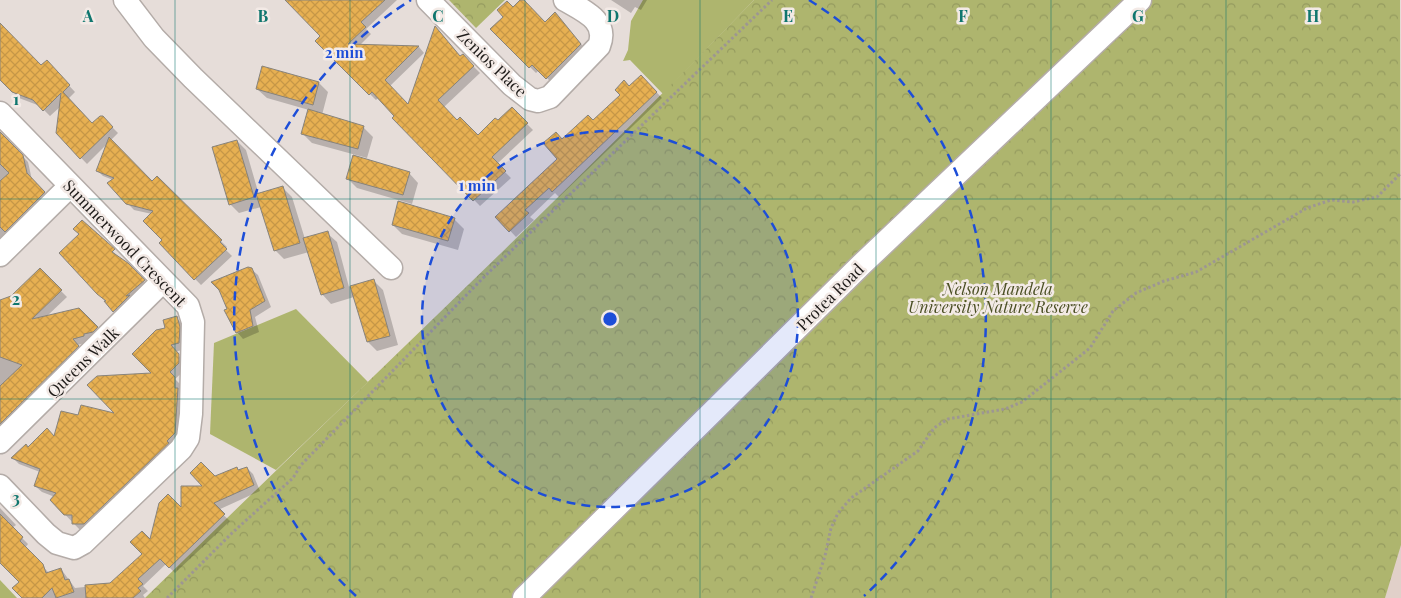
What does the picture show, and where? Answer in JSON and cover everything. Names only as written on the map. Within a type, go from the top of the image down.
[{"type":"street","points":[[124,0],[154,38],[192,78],[391,268]]},
{"type":"street","name":"Zenios Place","points":[[428,0],[512,85],[530,100],[538,101],[550,97],[599,46],[602,38],[601,28],[597,21],[588,13],[565,0]]},
{"type":"street","name":"Protea Road","points":[[524,598],[860,266],[1140,0]]},
{"type":"street","name":"Summerwood Crescent","points":[[0,113],[188,306],[193,322],[190,430],[180,449],[83,543],[74,548],[57,543],[0,486]]},
{"type":"street","points":[[0,255],[70,186]]},
{"type":"street","name":"Queens Walk","points":[[0,442],[163,281]]},
{"type":"path","points":[[167,598],[232,533],[292,478],[301,465],[484,277],[772,0]]},
{"type":"path","points":[[810,598],[838,513],[851,498],[918,450],[934,428],[948,419],[1005,409],[1022,402],[1090,348],[1113,311],[1136,293],[1196,272],[1307,208],[1331,200],[1353,202],[1377,197],[1401,173]]},
{"type":"shaded area","points":[[1401,545],[1401,598],[1385,598],[1394,564]]},
{"type":"green space","points":[[449,0],[505,0],[476,28]]},
{"type":"green space","points":[[643,0],[754,0],[663,94],[630,60],[623,61],[628,50],[631,21]]},
{"type":"green space","name":"Nelson Mandela University Nature Reserve","points":[[754,0],[1400,0],[1401,545],[1385,598],[145,598],[528,227]]},
{"type":"green space","points":[[296,309],[368,382],[276,470],[210,434],[214,343]]},
{"type":"green space","points":[[0,580],[17,598],[0,598]]},
{"type":"building","points":[[285,0],[385,0],[361,22],[366,27],[348,44],[419,46],[385,80],[408,104],[435,26],[460,56],[463,54],[474,66],[438,100],[457,120],[460,117],[478,135],[495,118],[498,120],[512,107],[528,123],[492,157],[506,171],[473,201],[392,118],[394,116],[372,92],[369,95],[315,41],[320,36]]},
{"type":"building","points":[[520,0],[524,0],[545,22],[555,12],[581,44],[546,79],[532,65],[529,68],[490,29],[503,17],[497,10],[507,1],[513,7]]},
{"type":"building","points":[[0,23],[41,65],[47,60],[70,85],[63,92],[92,123],[100,116],[103,116],[113,127],[80,159],[56,133],[61,93],[43,111],[33,100],[12,92],[0,80]]},
{"type":"building","points":[[262,66],[319,82],[313,105],[256,89]]},
{"type":"building","points":[[641,75],[657,92],[552,192],[549,188],[525,210],[529,213],[509,232],[495,217],[557,159],[543,143],[556,132],[562,139],[588,115],[593,120],[620,95],[615,90],[624,80],[629,86]]},
{"type":"building","points":[[308,109],[364,126],[358,149],[301,134]]},
{"type":"building","points":[[0,132],[23,155],[27,173],[45,192],[5,232],[0,227],[0,181],[9,173],[0,164]]},
{"type":"building","points":[[109,137],[152,181],[157,176],[222,240],[220,242],[227,249],[194,280],[159,243],[162,240],[143,221],[153,211],[126,204],[107,183],[114,178],[96,171]]},
{"type":"building","points":[[237,140],[254,197],[229,205],[212,147]]},
{"type":"building","points":[[353,155],[410,172],[403,195],[346,179]]},
{"type":"building","points":[[283,186],[300,243],[274,251],[256,194]]},
{"type":"building","points":[[398,201],[455,218],[448,241],[392,225]]},
{"type":"building","points":[[82,220],[115,249],[112,252],[128,263],[145,280],[126,296],[130,295],[113,312],[104,301],[106,301],[97,294],[59,253],[79,234],[73,229]]},
{"type":"building","points":[[328,231],[344,288],[321,295],[303,238]]},
{"type":"building","points":[[248,267],[252,268],[265,301],[250,310],[253,326],[236,333],[224,310],[227,309],[219,290],[211,282]]},
{"type":"building","points":[[40,268],[62,290],[32,319],[79,308],[98,327],[93,332],[73,339],[79,346],[0,424],[0,386],[22,365],[0,357],[0,300],[11,296]]},
{"type":"building","points":[[374,279],[390,336],[367,342],[350,286]]},
{"type":"building","points":[[177,316],[180,327],[179,343],[171,345],[179,354],[179,363],[170,372],[175,377],[175,388],[178,388],[175,433],[167,441],[169,443],[84,524],[72,524],[72,515],[64,515],[50,500],[56,493],[34,486],[40,469],[11,458],[26,444],[28,447],[47,428],[54,436],[61,411],[78,415],[81,405],[114,413],[87,385],[97,376],[151,373],[132,354],[156,330],[165,328],[163,320]]},
{"type":"building","points":[[201,462],[215,476],[237,467],[238,470],[247,467],[254,485],[214,503],[225,514],[169,568],[160,559],[138,579],[143,584],[138,588],[141,591],[133,598],[86,598],[85,585],[110,583],[142,554],[130,542],[142,531],[150,539],[159,503],[168,494],[181,507],[181,486],[202,486],[190,473]]},
{"type":"building","points":[[0,514],[23,537],[20,541],[43,564],[46,573],[61,568],[65,580],[69,579],[74,592],[56,598],[52,588],[42,598],[22,598],[12,588],[19,582],[0,563]]}]
